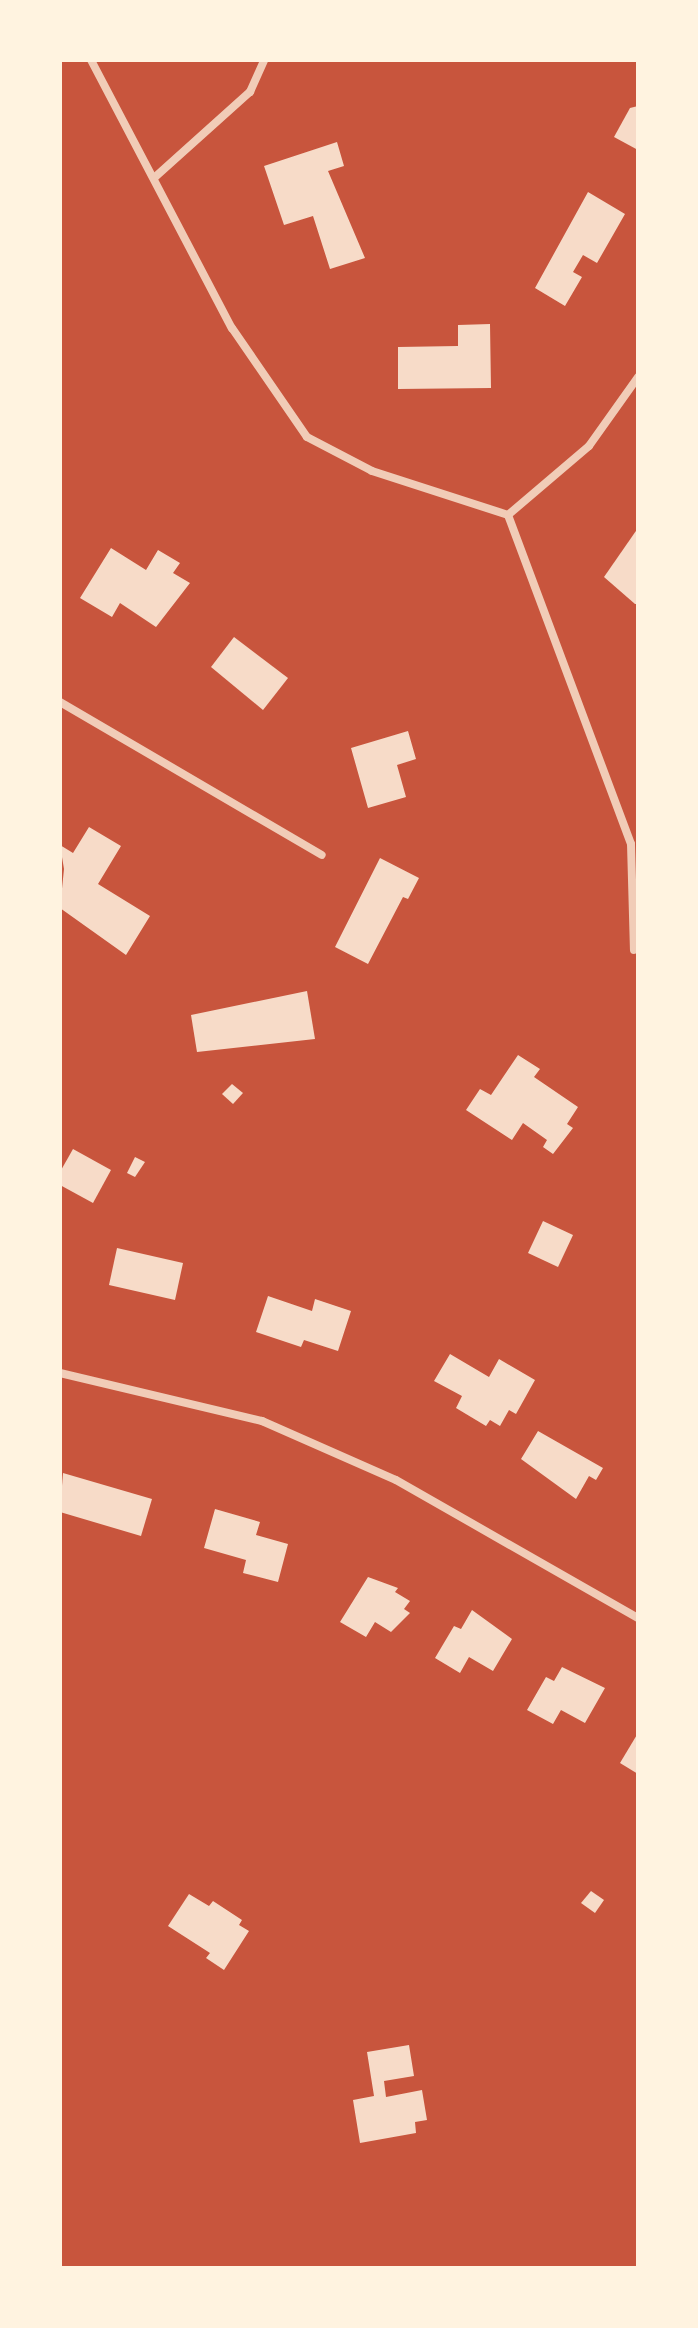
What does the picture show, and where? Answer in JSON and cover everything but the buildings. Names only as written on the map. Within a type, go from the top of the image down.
[{"type":"street","points":[[91,60],[232,328],[307,437],[372,471],[508,515]]},
{"type":"street","points":[[154,178],[250,92],[264,60]]},
{"type":"street","points":[[508,515],[589,446],[638,377]]},
{"type":"street","points":[[508,515],[631,844],[634,950]]},
{"type":"street","points":[[60,702],[322,855]]},
{"type":"street","points":[[60,1373],[262,1421],[396,1480],[638,1618]]}]
